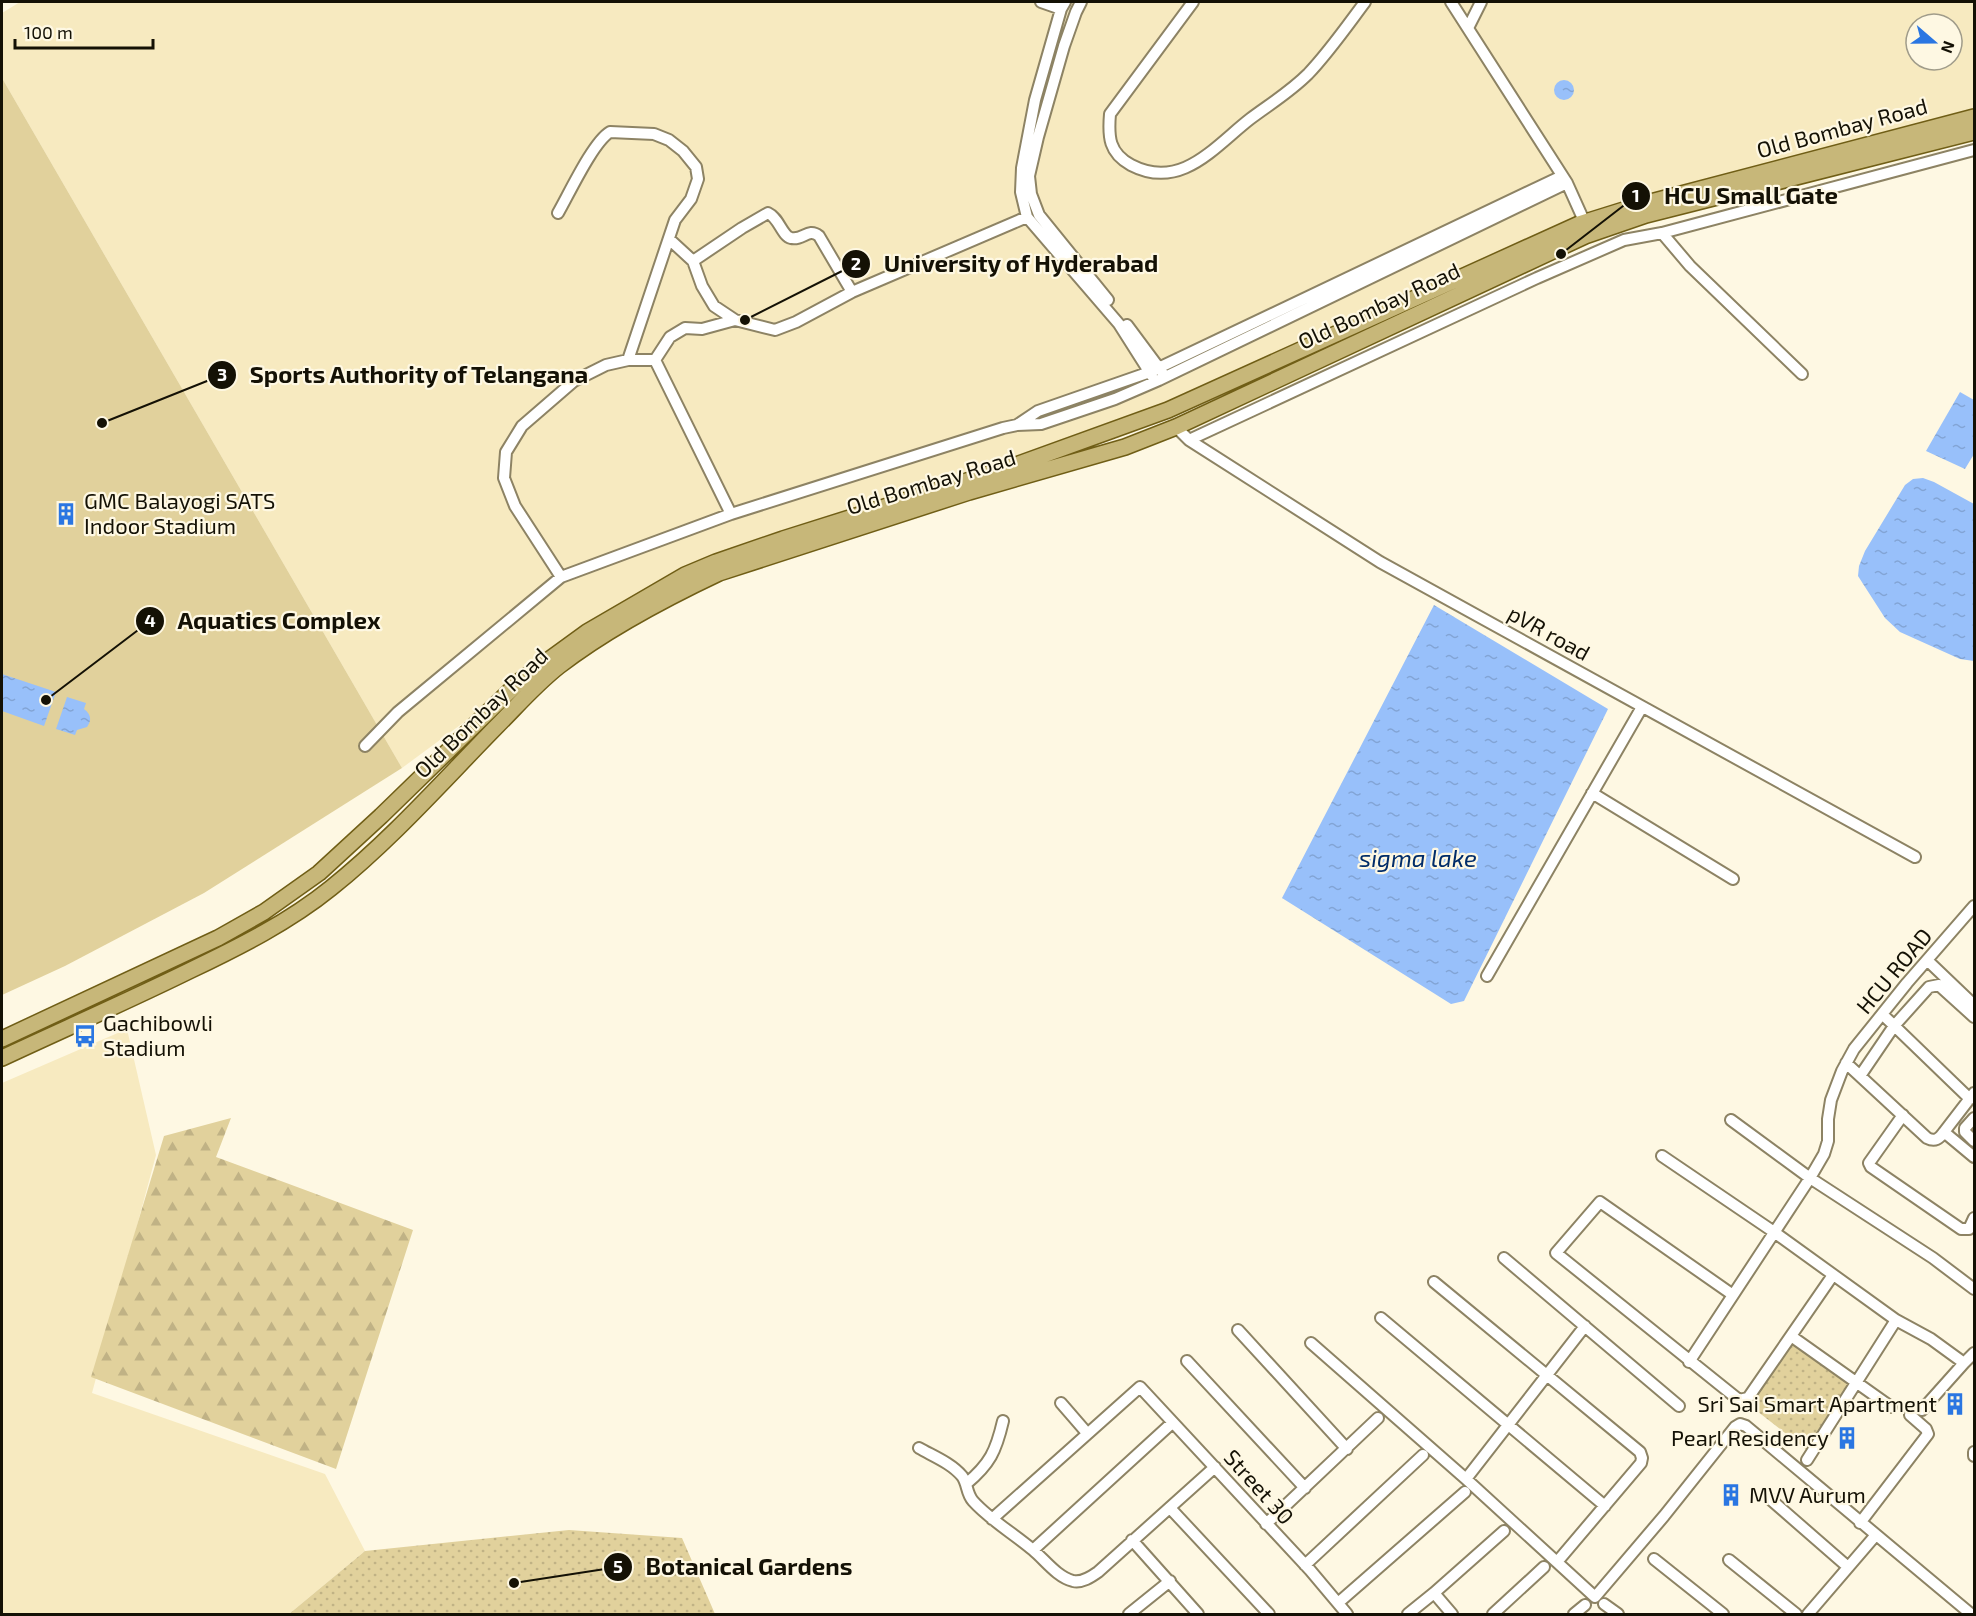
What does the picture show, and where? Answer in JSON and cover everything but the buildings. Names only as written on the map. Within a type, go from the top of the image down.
[{"type":"main road","name":"Old Bombay Road","points":[[2,1039],[218,938],[264,912],[319,873],[521,680],[587,632],[685,575],[783,539],[1008,468],[1168,410],[1585,223],[1643,204],[1974,117]]},
{"type":"main road","name":"Old Bombay Road","points":[[2,1059],[226,953],[273,927],[330,889],[387,837],[558,667],[660,602],[719,573],[969,492],[1125,447],[1176,427],[1585,236],[1646,215],[1974,132]]},
{"type":"main road","points":[[46,1019],[53,1035]]},
{"type":"street","points":[[1041,2],[1063,5],[1035,100],[1022,168],[1021,192],[1027,217],[1119,324],[1158,375]]},
{"type":"street","points":[[1081,2],[1064,46],[1035,147],[1029,176],[1031,194],[1039,215],[1158,375]]},
{"type":"street","points":[[1193,2],[1110,114],[1108,132],[1111,145],[1119,159],[1139,169],[1168,173],[1182,170],[1214,151],[1250,119],[1281,98],[1309,73],[1365,2]]},
{"type":"street","points":[[1450,2],[1564,180],[1585,223]]},
{"type":"street","points":[[1468,27],[1481,2]]},
{"type":"street","points":[[558,213],[605,134],[610,132],[654,134],[669,140],[683,151],[696,167],[698,179],[691,198],[675,220],[628,360]]},
{"type":"street","points":[[1189,440],[1537,278],[1624,240],[1662,233],[1974,150]]},
{"type":"street","points":[[365,746],[398,712],[561,577],[731,514],[864,471],[1017,425],[1041,424],[1116,399],[1158,375],[1564,180]]},
{"type":"street","points":[[693,261],[768,213],[791,238],[798,238],[809,232],[816,233],[852,292]]},
{"type":"street","points":[[669,239],[693,261],[702,286],[714,306],[735,320],[775,330],[796,322],[852,292],[1027,217]]},
{"type":"street","points":[[1662,233],[1690,266],[1802,374]]},
{"type":"street","points":[[655,360],[670,337],[685,328],[702,329],[735,320]]},
{"type":"street","points":[[561,577],[515,506],[504,478],[506,452],[522,426],[574,381],[606,365],[628,360],[655,360]]},
{"type":"street","points":[[655,360],[731,514]]},
{"type":"street","name":"pVR road","points":[[1176,427],[1189,440],[1380,562],[1915,857]]},
{"type":"street","points":[[1487,976],[1641,707]]},
{"type":"street","points":[[1592,793],[1733,879]]},
{"type":"street","name":"HCU ROAD","points":[[1689,1362],[1824,1154],[1828,1141],[1831,1100],[1854,1049],[1974,906]]},
{"type":"street","points":[[1927,960],[1974,1005]]},
{"type":"street","points":[[1860,1076],[1894,1026],[1929,987],[1942,987],[1974,1017]]},
{"type":"street","points":[[1846,1063],[1932,1140],[1938,1139],[1972,1096],[1882,1014]]},
{"type":"street","points":[[1903,1115],[1869,1163],[1871,1167],[1961,1229],[1969,1229],[1974,1218]]},
{"type":"street","points":[[1974,1118],[1965,1128],[1965,1132],[1974,1141]]},
{"type":"street","points":[[1731,1120],[1810,1178],[1933,1258],[1974,1289]]},
{"type":"street","points":[[1944,1132],[1974,1157]]},
{"type":"street","points":[[1662,1156],[1774,1232],[1896,1320],[1931,1339],[1964,1363]]},
{"type":"street","points":[[1733,1295],[1600,1202],[1556,1253],[1739,1401],[1748,1398],[1833,1275]]},
{"type":"street","points":[[1504,1258],[1679,1406]]},
{"type":"street","points":[[1434,1282],[1640,1452],[1641,1464],[1557,1562]]},
{"type":"street","points":[[1381,1318],[1605,1506]]},
{"type":"street","points":[[1807,1460],[1896,1320]]},
{"type":"street","points":[[1466,1479],[1585,1326]]},
{"type":"street","points":[[1238,1330],[1347,1449]]},
{"type":"street","points":[[1791,1336],[1891,1407]]},
{"type":"street","points":[[1311,1343],[1466,1479],[1595,1597],[1735,1427],[1740,1424],[1754,1432],[1875,1536],[1971,1614]]},
{"type":"street","points":[[1922,1410],[1974,1353]]},
{"type":"street","points":[[1186,1360],[1305,1488]]},
{"type":"street","name":"Street 30","points":[[1087,1433],[1140,1387],[1305,1565],[1347,1614]]},
{"type":"street","points":[[992,1519],[1087,1433],[1061,1403]]},
{"type":"street","points":[[1860,1522],[1928,1434],[1926,1429],[1910,1415]]},
{"type":"street","points":[[1266,1524],[1378,1418]]},
{"type":"street","points":[[966,1484],[980,1473],[993,1455],[1003,1421]]},
{"type":"street","points":[[1032,1550],[1173,1423]]},
{"type":"street","points":[[919,1448],[952,1467],[962,1476],[971,1499],[992,1519],[1059,1574],[1074,1581],[1086,1580],[1098,1572],[1215,1467]]},
{"type":"street","points":[[1305,1565],[1423,1455]]},
{"type":"street","points":[[1338,1603],[1465,1492]]},
{"type":"street","points":[[1770,1499],[1848,1567]]},
{"type":"street","points":[[1170,1508],[1269,1614]]},
{"type":"street","points":[[1408,1614],[1504,1531]]},
{"type":"street","points":[[1808,1614],[1875,1536]]},
{"type":"street","points":[[1132,1540],[1198,1614]]},
{"type":"street","points":[[1654,1559],[1723,1614]]},
{"type":"street","points":[[1729,1560],[1796,1614]]},
{"type":"street","points":[[1493,1614],[1544,1567]]},
{"type":"street","points":[[1129,1614],[1170,1581]]},
{"type":"street","points":[[1434,1593],[1452,1614]]},
{"type":"street","points":[[1604,1604],[1618,1614]]},
{"type":"street","points":[[1574,1614],[1585,1605]]},
{"type":"shaded area","points":[[20,2],[1974,2],[1974,108],[1645,198],[1560,224],[1135,417],[716,562],[521,680],[402,768],[2,78],[2,13]]},
{"type":"shaded area","points":[[127,1029],[156,1155],[92,1393],[325,1474],[365,1551],[289,1614],[2,1614],[2,1083]]},
{"type":"green space","points":[[2,78],[402,768],[204,893],[65,966],[2,995]]},
{"type":"green space","points":[[231,1118],[216,1157],[413,1230],[336,1469],[91,1377],[164,1136]]},
{"type":"green space","points":[[1792,1342],[1851,1385],[1808,1451],[1748,1404]]},
{"type":"green space","points":[[569,1530],[682,1538],[715,1614],[289,1614],[365,1551]]},
{"type":"water","points":[[1564,80],[1571,83],[1574,90],[1571,97],[1564,100],[1557,97],[1554,90],[1557,83]]},
{"type":"water","points":[[1960,392],[1974,400],[1974,454],[1965,469],[1926,451]]},
{"type":"water","points":[[1923,478],[1974,504],[1974,661],[1960,659],[1900,632],[1885,618],[1858,576],[1865,551],[1905,485],[1913,479]]},
{"type":"water","name":"sigma lake","points":[[1434,605],[1608,709],[1464,1001],[1451,1004],[1282,898]]},
{"type":"water","points":[[2,674],[56,692],[44,726],[2,711]]},
{"type":"water","points":[[67,697],[86,703],[84,709],[90,717],[87,727],[77,730],[75,735],[56,729]]},
{"type":"place","name":"HCU Small Gate","points":[[1561,254]]},
{"type":"place","name":"University of Hyderabad","points":[[745,320]]},
{"type":"place","name":"Sports Authority of Telangana","points":[[102,423]]},
{"type":"place","name":"GMC Balayogi SATS Indoor Stadium","points":[[66,514]]},
{"type":"place","name":"Aquatics Complex","points":[[46,700]]},
{"type":"place","name":"Gachibowli Stadium","points":[[85,1036]]},
{"type":"place","name":"Sri Sai Smart Apartment","points":[[1955,1404]]},
{"type":"place","name":"Pearl Residency","points":[[1847,1438]]},
{"type":"place","name":"MVV Aurum","points":[[1731,1495]]},
{"type":"place","name":"Botanical Gardens","points":[[514,1583]]}]
